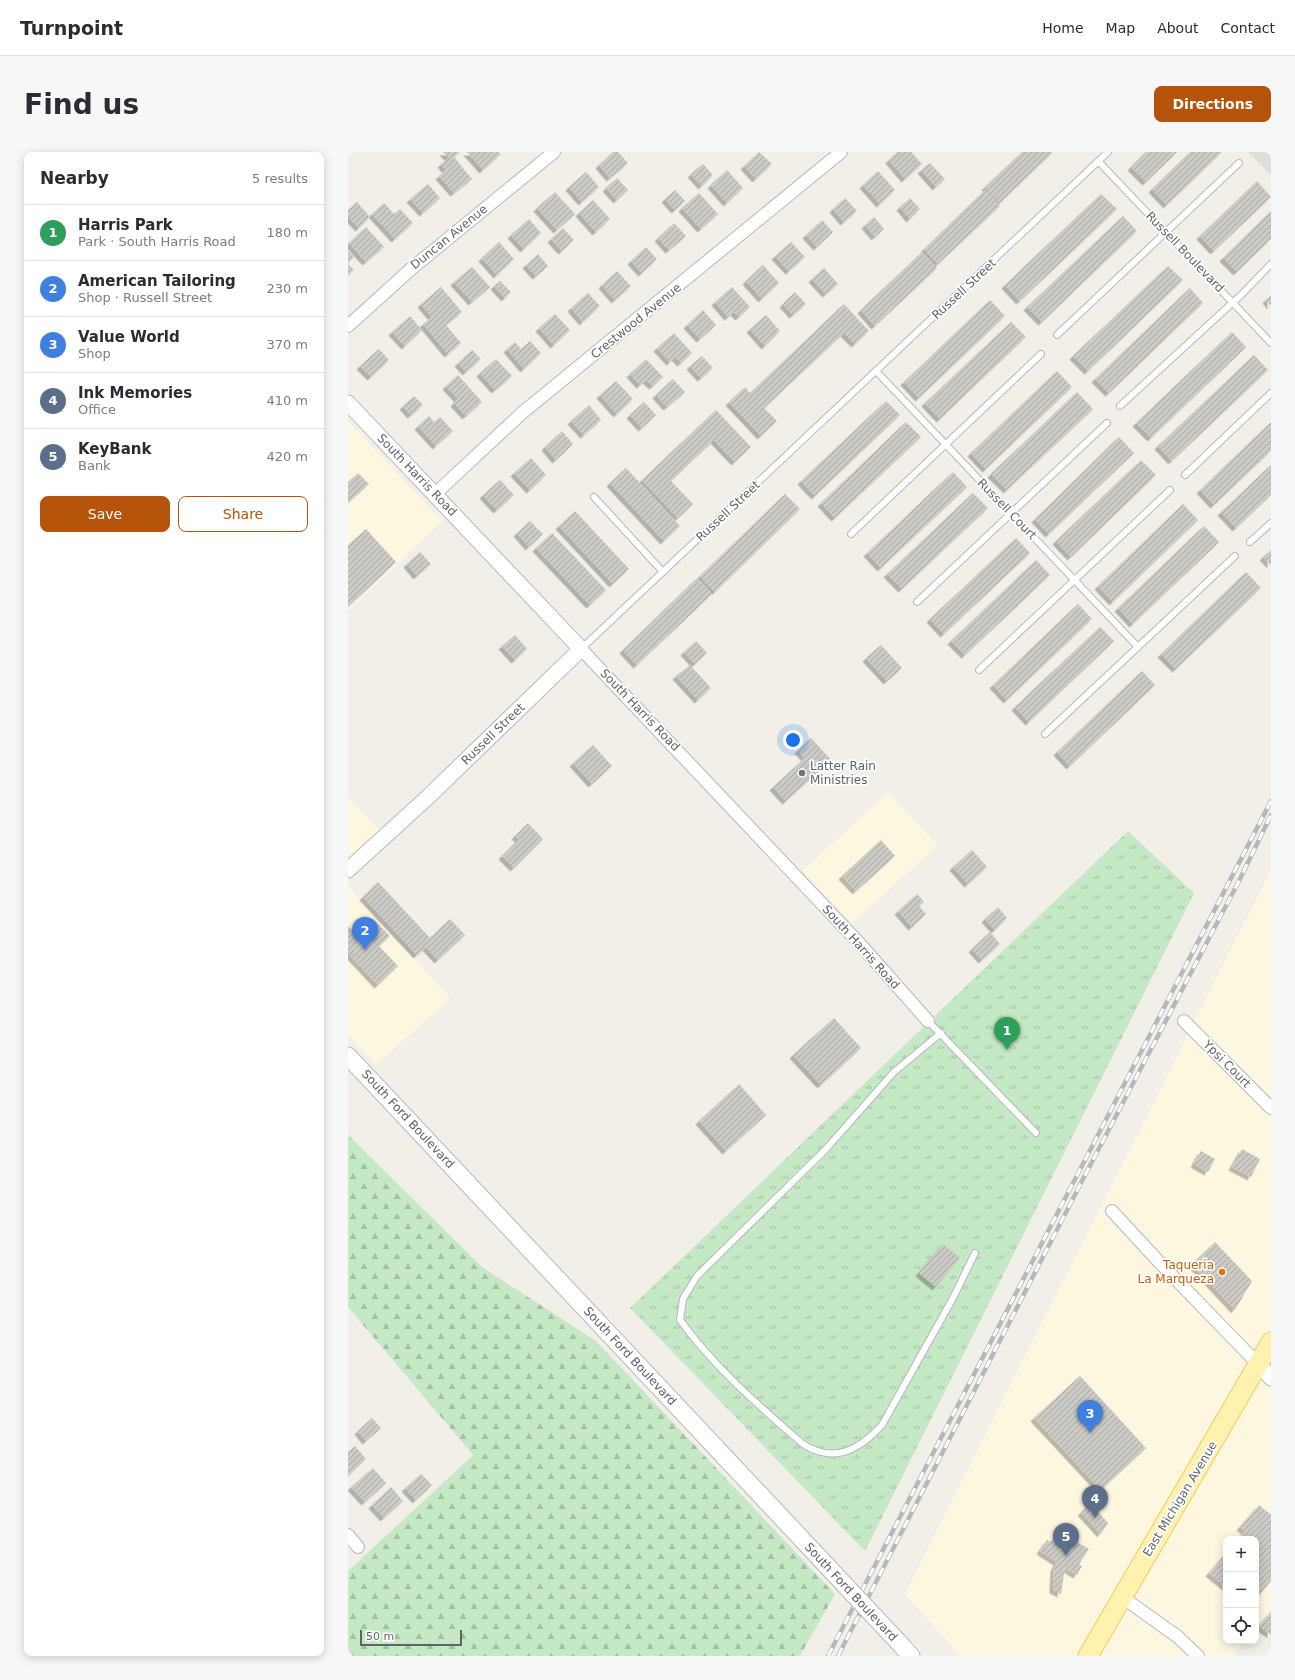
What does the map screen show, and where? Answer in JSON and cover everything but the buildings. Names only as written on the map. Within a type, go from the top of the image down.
[{"type":"main road","name":"South Ford Boulevard","points":[[348,1056],[906,1651]]},
{"type":"main road","name":"East Michigan Avenue","points":[[1088,1656],[1122,1597],[1265,1371],[1271,1342]]},
{"type":"street","name":"Duncan Avenue","points":[[348,326],[411,269],[554,152]]},
{"type":"street","name":"Crestwood Avenue","points":[[435,494],[522,413],[841,152]]},
{"type":"street","name":"South Harris Road","points":[[348,403],[859,943],[928,1021]]},
{"type":"street","name":"Russell Street","points":[[348,870],[428,797],[581,648]]},
{"type":"street","name":"Ypsi Court","points":[[1184,1021],[1271,1108]]},
{"type":"street","points":[[1112,1211],[1160,1263],[1265,1371]]},
{"type":"street","points":[[348,1535],[358,1547]]},
{"type":"street","points":[[1122,1597],[1178,1637],[1198,1656]]},
{"type":"lane","name":"Russell Street","points":[[581,648],[1108,152]]},
{"type":"lane","name":"Russell Boulevard","points":[[1098,161],[1271,343]]},
{"type":"lane","points":[[1057,335],[1240,163]]},
{"type":"lane","points":[[1120,406],[1233,303],[1271,264]]},
{"type":"lane","points":[[850,534],[1041,354]]},
{"type":"lane","name":"Russell Court","points":[[876,371],[1138,647]]},
{"type":"lane","points":[[1185,475],[1271,394]]},
{"type":"lane","points":[[917,602],[1107,423]]},
{"type":"lane","points":[[979,670],[1170,490]]},
{"type":"lane","points":[[594,497],[663,572]]},
{"type":"lane","points":[[1250,542],[1271,523]]},
{"type":"lane","points":[[1045,734],[1235,556]]},
{"type":"lane","points":[[928,1021],[1036,1133]]},
{"type":"lane","points":[[941,1033],[894,1072],[826,1149],[697,1276],[683,1299],[680,1320],[697,1344],[717,1365],[803,1444],[815,1452],[829,1454],[846,1451],[858,1446],[870,1438],[882,1425],[953,1298],[975,1253]]},
{"type":"shaded area","points":[[1248,152],[1271,152],[1271,175]]},
{"type":"shaded area","points":[[348,421],[442,521],[348,611]]},
{"type":"shaded area","points":[[888,793],[938,845],[852,923],[802,871]]},
{"type":"shaded area","points":[[348,797],[379,830],[348,859]]},
{"type":"shaded area","points":[[1271,870],[1271,1609],[1259,1623],[1259,1536],[1223,1536],[1223,1644],[1242,1644],[1232,1656],[961,1656],[905,1594]]},
{"type":"shaded area","points":[[348,886],[450,998],[376,1065],[348,1034]]},
{"type":"green space","points":[[1128,831],[1194,893],[865,1551],[630,1308]]},
{"type":"green space","points":[[348,1135],[482,1267],[596,1341],[835,1594],[800,1656],[348,1656],[348,1571],[473,1455],[348,1307]]},
{"type":"railway","points":[[828,1656],[1271,801]]},
{"type":"railway","points":[[838,1656],[1082,1181],[1239,881],[1271,815]]},
{"type":"place","name":"Latter Rain Ministries","points":[[802,773]]},
{"type":"place","name":"American Tailoring","points":[[365,950]]},
{"type":"place","name":"Harris Park","points":[[1007,1050]]},
{"type":"place","name":"Taqueria La Marqueza","points":[[1222,1272]]},
{"type":"place","name":"Value World","points":[[1090,1433]]},
{"type":"place","name":"Ink Memories","points":[[1095,1518]]},
{"type":"place","name":"KeyBank","points":[[1066,1556]]}]
